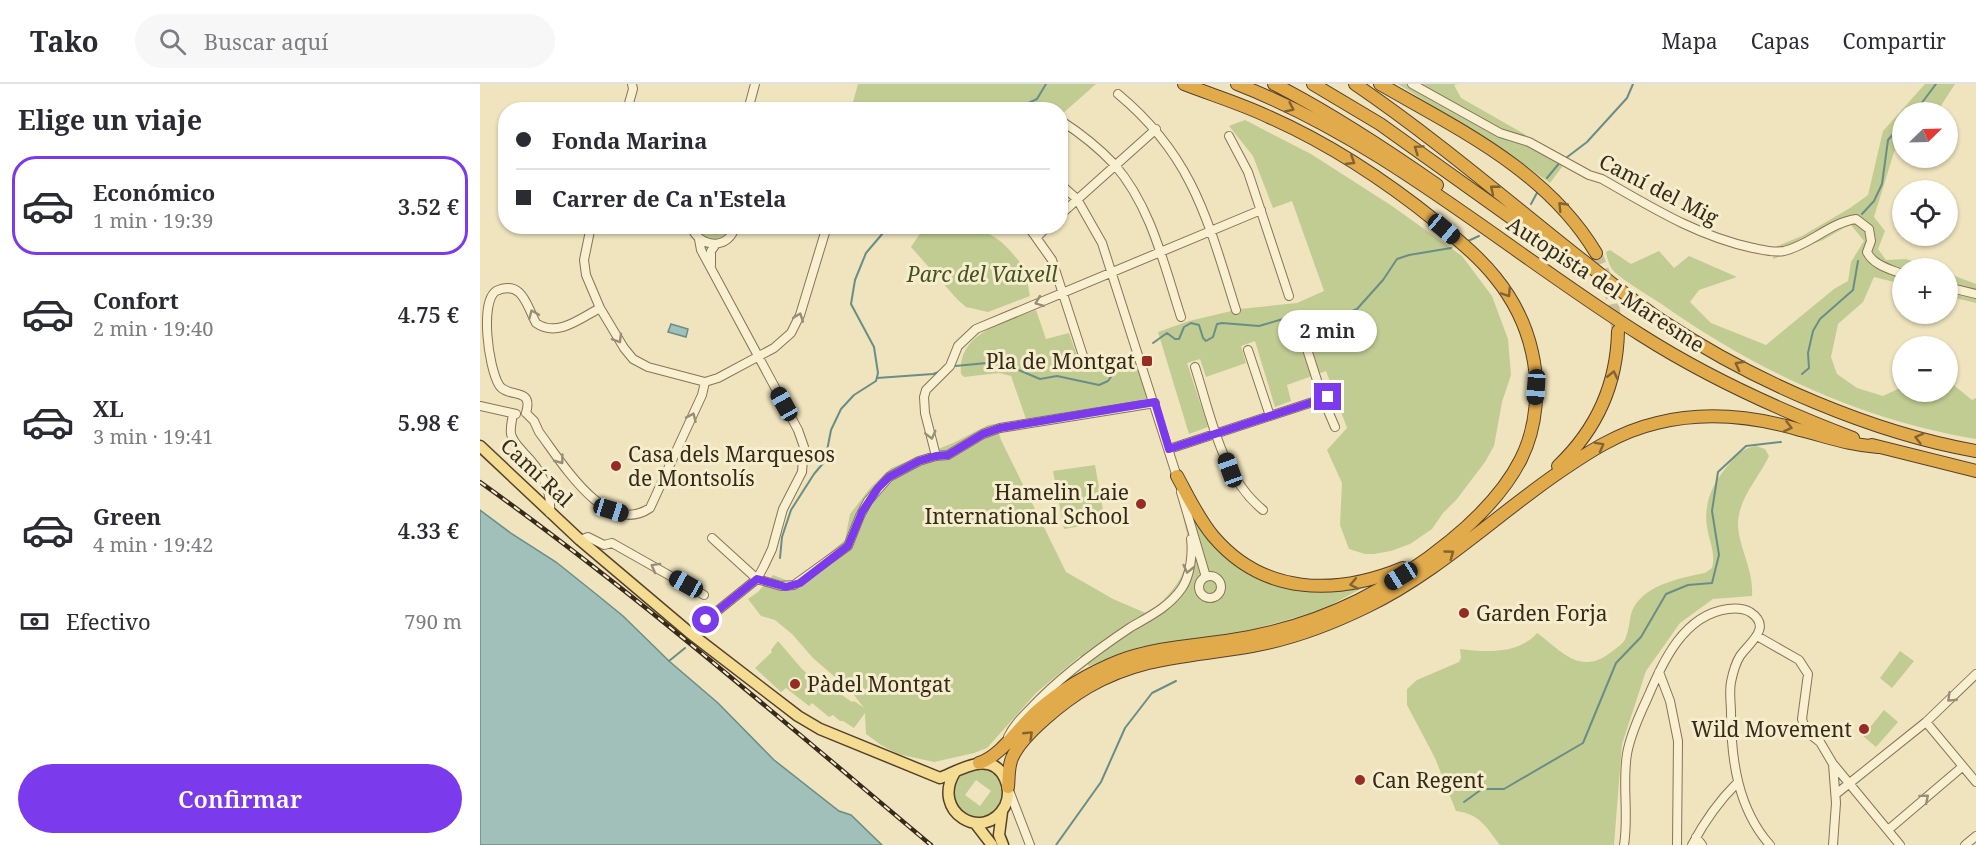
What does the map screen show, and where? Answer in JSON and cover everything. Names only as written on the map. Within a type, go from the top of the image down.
[{"type":"highway","points":[[979,763],[993,756],[1019,727],[1047,702],[1083,678],[1113,663],[1151,651],[1258,636],[1308,622],[1360,600],[1401,576],[1429,556],[1488,505],[1522,458],[1531,432],[1536,387],[1535,364],[1521,318],[1498,280],[1468,249],[1379,178],[1331,149],[1269,117],[1184,84]]},
{"type":"highway","name":"Autopista del Maresme","points":[[1237,84],[1309,117],[1389,163],[1642,336],[1718,379],[1797,417],[1878,447],[1976,471]]},
{"type":"highway","points":[[1274,84],[1314,105],[1383,147],[1678,355]]},
{"type":"highway","points":[[1313,84],[1380,124],[1558,251],[1639,304]]},
{"type":"highway","name":"Autopista del Maresme","points":[[1355,84],[1424,132],[1639,304],[1701,345],[1816,402],[1876,426],[1976,451]]},
{"type":"highway","points":[[1380,84],[1484,144],[1530,176],[1565,209],[1584,232],[1596,253]]},
{"type":"highway","points":[[1534,490],[1581,442],[1602,407],[1612,377],[1618,331]]},
{"type":"highway","points":[[1008,787],[1010,764],[1021,743],[1061,705],[1100,680],[1120,670],[1162,659],[1226,651],[1278,641],[1348,616],[1424,573],[1583,455],[1612,439],[1647,426],[1682,418],[1741,417],[1779,424],[1854,446],[1878,447]]},
{"type":"highway","points":[[1177,476],[1204,525],[1217,541],[1242,562],[1274,579],[1314,587],[1341,586],[1377,578],[1429,556]]},
{"type":"main road","name":"Camí Ral","points":[[482,451],[580,540],[690,633],[798,716],[820,729],[919,771]]},
{"type":"main road","points":[[919,771],[940,778],[971,764],[989,765],[999,770],[1008,787],[1008,808],[999,835],[1003,845]]},
{"type":"main road","points":[[919,771],[948,790]]},
{"type":"main road","points":[[955,772],[948,790],[949,802],[955,812],[964,819],[975,823],[990,820],[1008,808]]},
{"type":"main road","points":[[975,823],[992,845]]},
{"type":"street","points":[[629,102],[632,84]]},
{"type":"street","points":[[750,102],[756,84]]},
{"type":"street","name":"Camí del Mig","points":[[1412,84],[1492,129],[1529,142],[1589,175],[1602,179],[1683,225],[1714,238],[1770,252],[1783,252],[1836,225],[1856,219],[1869,229],[1871,242],[1867,252],[1869,257],[1892,270]]},
{"type":"street","points":[[1118,94],[1156,129],[1186,174],[1211,231],[1236,310]]},
{"type":"street","points":[[1068,126],[1094,144],[1115,166],[1133,191],[1149,221],[1181,317]]},
{"type":"street","points":[[1068,208],[1156,129]]},
{"type":"street","points":[[1229,136],[1248,172],[1289,296]]},
{"type":"street","points":[[1068,192],[1077,200],[1102,243],[1155,402],[1206,577]]},
{"type":"street","points":[[936,456],[925,412],[924,397],[930,385],[950,366],[958,346],[980,326],[1261,210]]},
{"type":"street","points":[[589,234],[584,268],[588,282],[600,308],[624,348],[638,362],[668,373],[705,382],[718,378],[781,344],[795,326],[824,234]]},
{"type":"street","points":[[690,633],[757,579],[772,549],[783,509],[802,472],[805,454],[801,435],[701,250],[696,234]]},
{"type":"street","points":[[712,270],[710,256],[713,247],[733,234]]},
{"type":"street","points":[[1035,234],[1052,260],[1086,365]]},
{"type":"street","points":[[1037,237],[1040,234]]},
{"type":"street","points":[[699,239],[716,244]]},
{"type":"street","points":[[526,413],[528,404],[526,398],[521,394],[504,390],[492,367],[482,316],[486,300],[496,291],[514,290],[526,299],[536,323],[549,329],[564,326],[600,308]]},
{"type":"street","points":[[1958,290],[1976,294]]},
{"type":"street","points":[[1305,343],[1335,427]]},
{"type":"street","points":[[1248,350],[1270,416]]},
{"type":"street","points":[[1195,367],[1230,470],[1242,488],[1263,510]]},
{"type":"street","points":[[480,406],[513,414],[526,413],[585,493],[611,510],[630,516],[641,514],[650,508],[702,394],[705,382]]},
{"type":"street","points":[[1169,449],[1325,398]]},
{"type":"street","points":[[712,538],[757,579],[786,587],[800,583],[848,546],[862,512],[873,494],[889,477],[919,461],[948,455],[983,434],[1000,428],[1155,402]]},
{"type":"street","points":[[513,414],[511,433],[546,483],[550,494],[550,513]]},
{"type":"street","points":[[1005,744],[1014,726],[1052,686],[1131,627],[1157,613],[1183,587],[1190,568],[1192,546],[1186,511]]},
{"type":"street","points":[[580,540],[588,537],[604,545],[612,543],[704,595]]},
{"type":"street","points":[[602,557],[606,550],[604,545]]},
{"type":"street","points":[[1624,845],[1627,754],[1639,716],[1662,664],[1684,633],[1695,623],[1714,613],[1734,608],[1749,612],[1757,618],[1760,627],[1757,636],[1734,666],[1731,685],[1731,736],[1737,783],[1756,828],[1770,845]]},
{"type":"street","points":[[1757,636],[1799,660],[1808,674],[1802,719],[1806,731],[1820,742],[1833,764],[1900,845]]},
{"type":"street","points":[[1659,672],[1670,701],[1678,741],[1677,845]]},
{"type":"street","points":[[1836,794],[1926,722],[1976,674]]},
{"type":"street","points":[[1926,722],[1976,782]]},
{"type":"street","points":[[1833,764],[1836,794],[1833,845]]},
{"type":"street","points":[[1888,830],[1962,766]]},
{"type":"street","points":[[1702,845],[1694,841],[1725,794],[1737,783]]},
{"type":"street","points":[[1008,808],[1030,845]]},
{"type":"street","points":[[1965,845],[1976,836]]},
{"type":"green space","points":[[858,84],[1096,84],[1068,109],[1068,102],[853,102]]},
{"type":"green space","points":[[1398,84],[1458,84],[1454,85],[1461,98],[1568,159],[1550,183],[1502,149]]},
{"type":"green space","points":[[1925,84],[1955,84],[1943,102],[1909,102]]},
{"type":"green space","points":[[1245,120],[1311,154],[1392,206],[1462,256],[1492,296],[1508,339],[1511,375],[1502,402],[1494,446],[1485,462],[1432,529],[1410,544],[1391,551],[1365,554],[1349,549],[1340,525],[1342,483],[1327,450],[1347,428],[1326,371],[1287,385],[1291,401],[1275,407],[1255,341],[1241,346],[1246,363],[1206,377],[1200,359],[1187,363],[1208,427],[1189,434],[1158,332],[1189,321],[1240,309],[1297,303],[1324,291],[1292,201],[1273,208],[1253,156],[1229,126]]},
{"type":"green space","points":[[1892,121],[1892,159],[1874,217],[1885,231],[1878,249],[1886,260],[1892,260],[1892,282],[1874,277],[1863,302],[1838,324],[1831,357],[1837,374],[1857,388],[1883,396],[1892,392],[1892,402],[1958,402],[1958,389],[1972,400],[1976,398],[1976,439],[1891,419],[1811,389],[1771,370],[1733,350],[1627,282],[1615,273],[1608,261],[1606,252],[1610,250],[1631,264],[1659,251],[1674,268],[1689,256],[1737,277],[1699,290],[1690,302],[1711,323],[1766,345],[1834,289],[1848,281],[1851,262],[1864,241],[1851,225],[1823,240],[1773,259],[1775,247],[1802,236],[1868,195],[1883,131]]},
{"type":"green space","points":[[701,234],[726,234],[718,239],[708,239]]},
{"type":"green space","name":"Parc del Vaixell","points":[[920,234],[988,234],[1004,244],[1024,268],[1030,296],[988,312],[966,307],[911,247]]},
{"type":"green space","points":[[1958,277],[1976,284],[1976,303],[1958,299]]},
{"type":"green space","points":[[1036,310],[1046,339],[1069,333],[1082,370],[1131,355],[1151,400],[1026,419],[1011,376],[999,373],[964,377],[961,374],[962,360],[967,348],[975,338],[998,324]]},
{"type":"green space","points":[[996,424],[1001,440],[1066,572],[1113,599],[1148,614],[1168,595],[1184,571],[1188,553],[1183,516],[1194,517],[1227,556],[1271,584],[1320,591],[1364,587],[1322,610],[1244,632],[1139,647],[1089,666],[1080,656],[1036,693],[987,748],[934,762],[898,754],[881,745],[866,734],[865,713],[854,728],[833,715],[829,717],[812,703],[809,706],[786,688],[781,692],[755,668],[772,652],[771,650],[778,641],[802,669],[820,685],[823,682],[864,708],[850,690],[813,658],[792,634],[775,620],[761,616],[748,599],[758,592],[773,575],[791,582],[800,578],[845,540],[850,514],[871,487],[891,468],[953,443],[988,425]]},
{"type":"green space","points":[[1756,446],[1765,449],[1769,456],[1746,496],[1738,523],[1740,541],[1751,577],[1752,596],[1713,599],[1680,623],[1646,671],[1622,744],[1614,845],[1500,845],[1477,818],[1456,811],[1435,758],[1407,705],[1407,689],[1417,680],[1459,662],[1460,649],[1490,651],[1511,649],[1537,633],[1562,653],[1580,661],[1589,662],[1610,653],[1622,644],[1628,631],[1632,612],[1647,593],[1679,579],[1705,573],[1712,568],[1713,552],[1706,518],[1711,492],[1724,470],[1736,457],[1744,450]]},
{"type":"green space","points":[[1095,465],[1105,522],[1064,529],[1053,471]]},
{"type":"green space","points":[[1900,651],[1914,661],[1892,688],[1880,678]]},
{"type":"green space","points":[[1884,710],[1898,722],[1876,747],[1863,736]]},
{"type":"green space","points":[[978,768],[993,773],[1001,782],[1003,793],[1000,804],[993,812],[983,817],[972,817],[957,805],[954,797],[955,787],[964,772]],"holes":[[[976,780],[991,791],[980,806],[965,795]]]},
{"type":"water","points":[[671,324],[688,329],[686,337],[668,332]]},
{"type":"water","points":[[480,510],[556,562],[623,616],[669,661],[718,703],[774,760],[839,811],[851,815],[882,845],[480,845]]},
{"type":"waterway","points":[[1030,102],[1037,99],[1046,84]]},
{"type":"waterway","points":[[1566,158],[1587,142],[1627,98],[1633,84]]},
{"type":"waterway","points":[[1922,102],[1936,84]]},
{"type":"waterway","points":[[1862,214],[1874,201],[1882,184],[1888,140],[1892,135]]},
{"type":"waterway","points":[[1547,178],[1561,161]]},
{"type":"waterway","points":[[1531,204],[1538,191]]},
{"type":"waterway","points":[[780,558],[782,537],[791,510],[825,461],[831,430],[841,409],[854,395],[876,381],[878,373],[874,347],[851,304],[855,280],[866,253],[882,234]]},
{"type":"waterway","points":[[1468,241],[1479,236]]},
{"type":"waterway","points":[[1153,343],[1167,333],[1179,339],[1184,327],[1191,323],[1199,325],[1206,341],[1213,337],[1217,324],[1222,323],[1259,326],[1283,319],[1301,320],[1341,316],[1357,309],[1383,280],[1397,259],[1451,248]]},
{"type":"waterway","points":[[1802,374],[1809,368],[1808,353],[1813,331],[1820,319],[1853,290],[1858,261]]},
{"type":"waterway","points":[[955,366],[987,363],[1014,368],[1040,379],[1057,376],[1099,385],[1108,381],[1118,367]]},
{"type":"waterway","points":[[877,378],[939,372]]},
{"type":"waterway","points":[[1464,802],[1482,789],[1504,789],[1583,743],[1616,663],[1641,637],[1666,594],[1688,585],[1712,583],[1719,555],[1712,511],[1718,472],[1746,446],[1781,442]]},
{"type":"waterway","points":[[669,661],[685,648]]},
{"type":"waterway","points":[[1056,845],[1101,782],[1125,728],[1152,693],[1176,681]]},
{"type":"tunnel","points":[[1596,253],[1610,289],[1617,327]]},
{"type":"railway","points":[[480,482],[653,613],[931,845]]},
{"type":"place","name":"Pla de Montgat","points":[[1147,361]]},
{"type":"place","name":"Casa dels Marquesos de Montsolís","points":[[616,466]]},
{"type":"place","name":"Hamelin Laie International School","points":[[1141,504]]},
{"type":"place","name":"Garden Forja","points":[[1464,613]]},
{"type":"place","name":"Pàdel Montgat","points":[[795,684]]},
{"type":"place","name":"Wild Movement","points":[[1864,729]]},
{"type":"place","name":"Can Regent","points":[[1360,780]]},
{"type":"route","points":[[706,620],[757,579],[786,587],[800,583],[845,550],[862,512],[873,494],[889,477],[919,461],[948,455],[992,430],[1155,402],[1169,449],[1328,397]]}]
